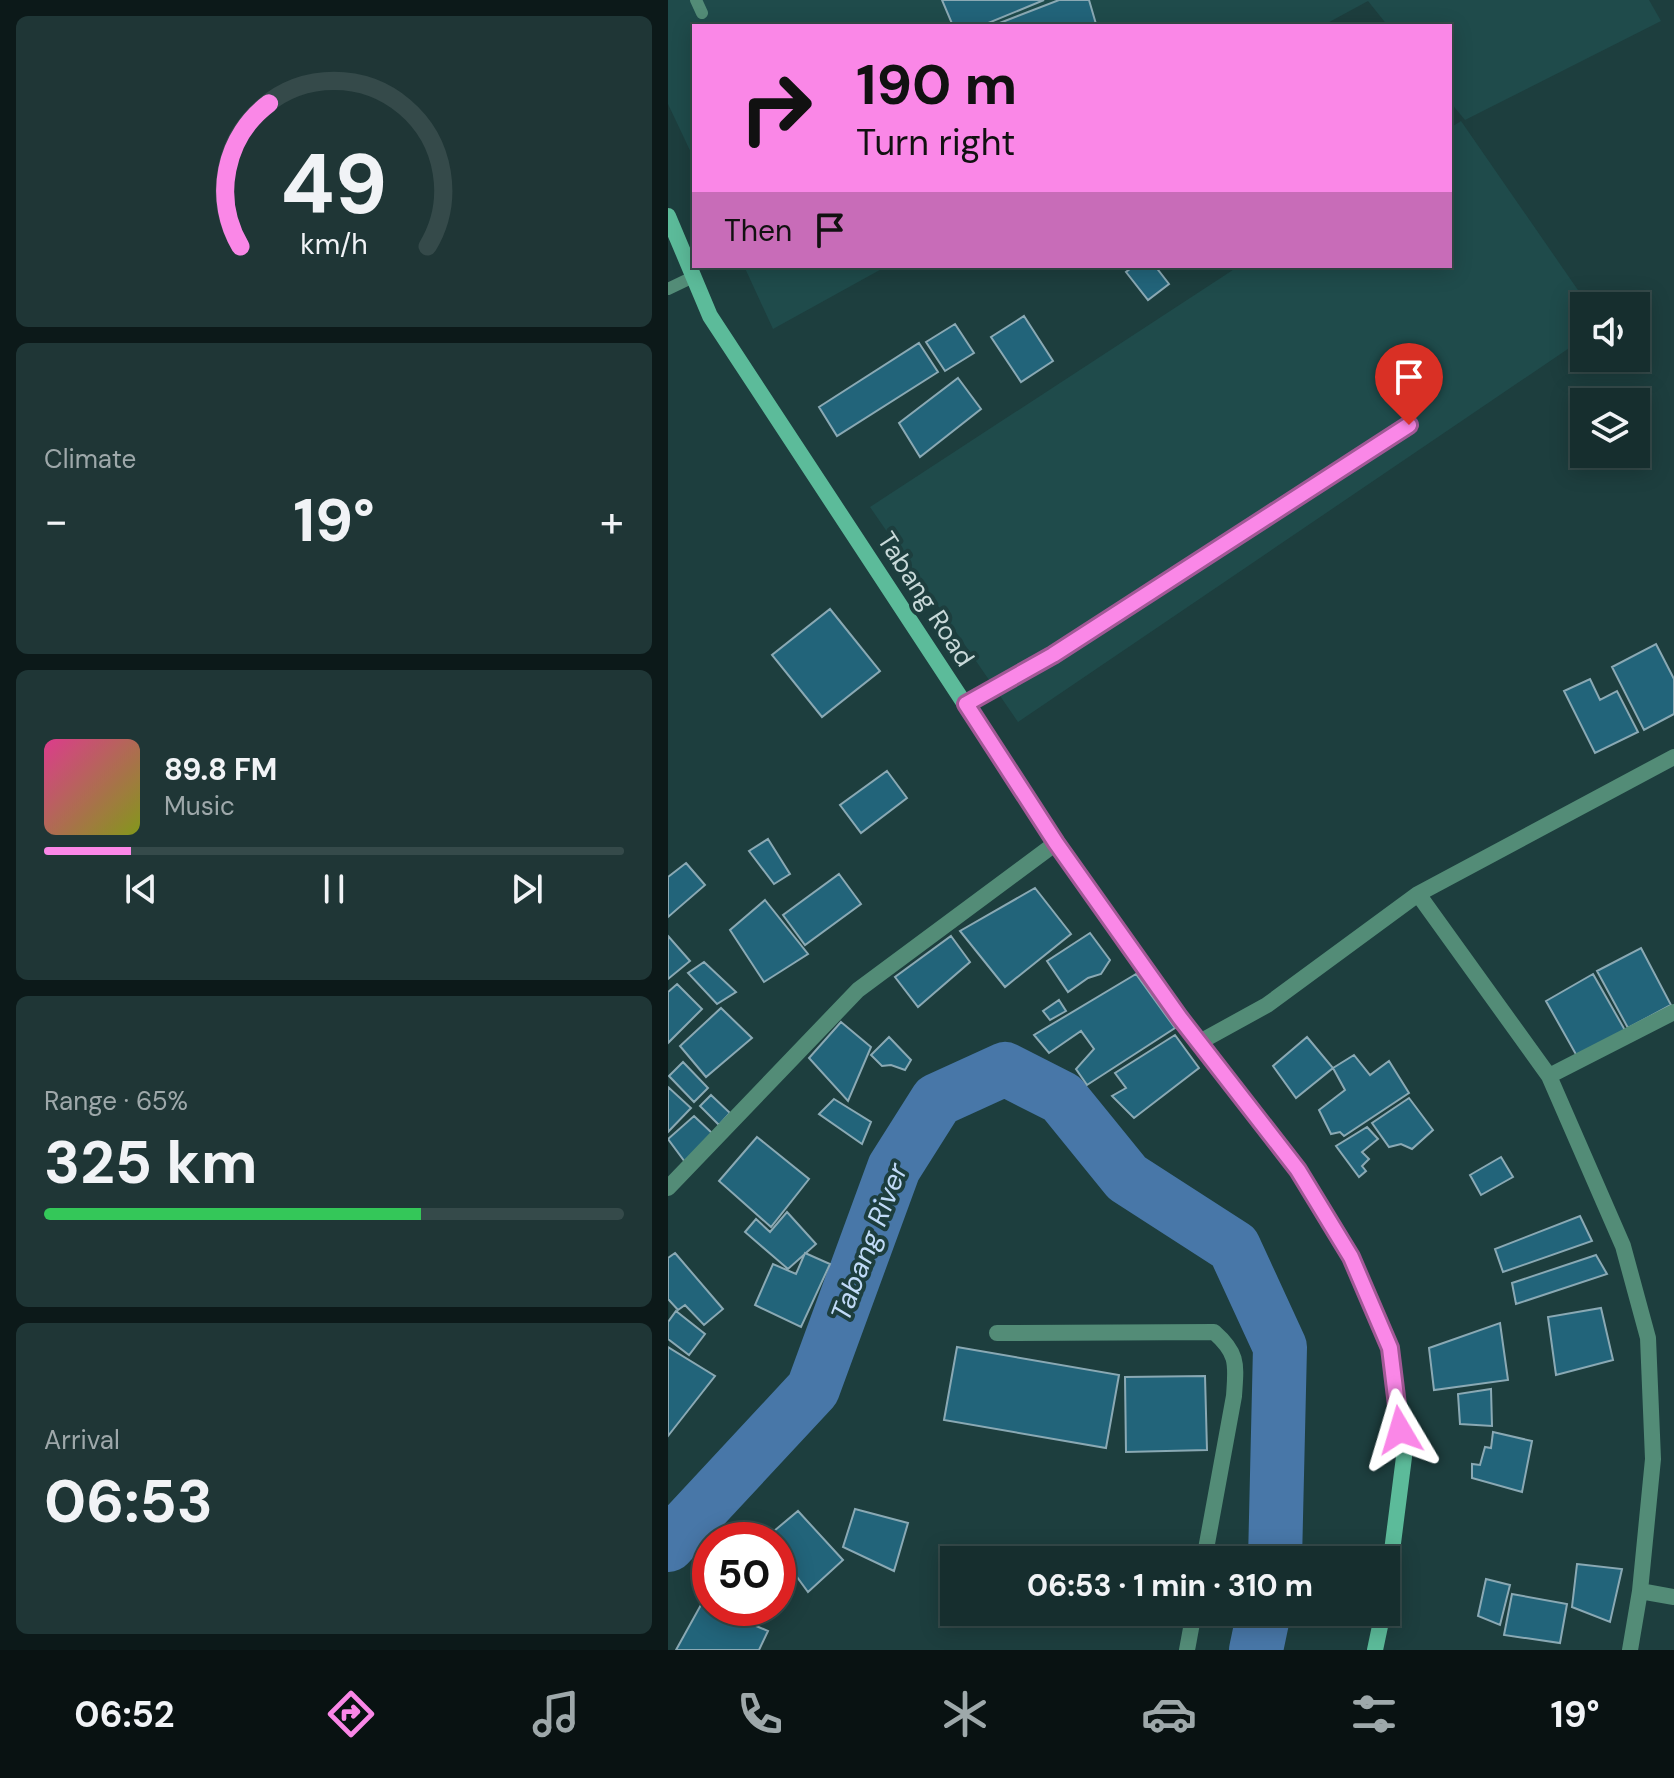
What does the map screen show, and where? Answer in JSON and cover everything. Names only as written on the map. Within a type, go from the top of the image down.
[{"type":"main road","name":"Tabang Road","points":[[668,216],[710,316],[1056,843],[1198,1043],[1298,1170],[1351,1257],[1390,1348],[1404,1457],[1393,1546]]},
{"type":"main road","points":[[1375,1650],[1380,1626]]},
{"type":"street","points":[[1198,1043],[1267,1005],[1418,894],[1674,757]]},
{"type":"street","points":[[668,1188],[858,990],[1056,843]]},
{"type":"street","points":[[1418,894],[1549,1076],[1623,1246],[1648,1338],[1653,1459],[1640,1591],[1630,1650]]},
{"type":"street","points":[[1549,1076],[1674,1012]]},
{"type":"street","points":[[997,1333],[1214,1332],[1230,1346],[1236,1369],[1234,1396],[1207,1546]]},
{"type":"street","points":[[1640,1591],[1674,1597]]},
{"type":"street","points":[[1187,1650],[1191,1626]]},
{"type":"lane","points":[[696,0],[702,13]]},
{"type":"lane","points":[[668,289],[693,277]]},
{"type":"lane","points":[[966,704],[1053,655],[1409,425]]},
{"type":"shaded area","points":[[668,0],[1649,0],[1661,21],[1465,120],[1452,104],[1452,24],[1386,24],[1368,1],[1326,24],[692,24],[692,155],[668,104]]},
{"type":"shaded area","points":[[1461,121],[1579,292],[1570,292],[1570,347],[1018,722],[870,507],[1236,268],[1452,268],[1452,127]]},
{"type":"shaded area","points":[[745,268],[883,268],[773,329]]},
{"type":"building","points":[[942,0],[1044,0],[986,24],[952,24]]},
{"type":"building","points":[[1059,0],[1089,0],[1096,24],[997,24]]},
{"type":"building","points":[[1131,268],[1157,268],[1169,284],[1148,300],[1126,272]]},
{"type":"building","points":[[1024,316],[1053,361],[1021,382],[991,337]]},
{"type":"building","points":[[955,324],[974,353],[945,371],[926,342]]},
{"type":"building","points":[[919,343],[938,372],[837,436],[819,407]]},
{"type":"building","points":[[958,378],[981,409],[920,457],[899,423]]},
{"type":"building","points":[[830,609],[880,671],[822,717],[772,655]]},
{"type":"building","points":[[1656,644],[1674,679],[1674,714],[1644,730],[1612,667]]},
{"type":"building","points":[[1590,679],[1600,700],[1617,691],[1638,732],[1595,753],[1564,691]]},
{"type":"building","points":[[887,771],[907,798],[861,833],[840,805]]},
{"type":"building","points":[[768,839],[790,874],[774,884],[749,851]]},
{"type":"building","points":[[686,863],[705,885],[668,917],[668,877]]},
{"type":"building","points":[[839,874],[861,904],[805,945],[783,915]]},
{"type":"building","points":[[1035,888],[1071,934],[1005,987],[960,931]]},
{"type":"building","points":[[765,900],[808,954],[764,982],[730,930]]},
{"type":"building","points":[[1090,933],[1110,960],[1101,974],[1088,978],[1068,992],[1047,961]]},
{"type":"building","points":[[668,936],[690,961],[668,979]]},
{"type":"building","points":[[951,936],[970,962],[918,1007],[895,977]]},
{"type":"building","points":[[1641,948],[1671,1005],[1628,1028],[1597,971]]},
{"type":"building","points":[[704,962],[736,992],[717,1004],[688,973]]},
{"type":"building","points":[[1136,974],[1175,1028],[1087,1085],[1076,1069],[1094,1049],[1081,1031],[1049,1053],[1034,1035]]},
{"type":"building","points":[[1593,974],[1626,1032],[1578,1058],[1546,1001]]},
{"type":"building","points":[[677,984],[702,1009],[668,1043],[668,992]]},
{"type":"building","points":[[1059,1000],[1066,1011],[1050,1020],[1043,1011]]},
{"type":"building","points":[[721,1008],[752,1038],[706,1077],[680,1046]]},
{"type":"building","points":[[841,1022],[871,1047],[848,1101],[809,1058]]},
{"type":"building","points":[[1175,1035],[1199,1068],[1134,1118],[1112,1096],[1126,1088],[1115,1073]]},
{"type":"building","points":[[889,1037],[911,1060],[905,1070],[891,1065],[882,1066],[871,1055]]},
{"type":"building","points":[[1307,1037],[1333,1068],[1296,1098],[1273,1066]]},
{"type":"building","points":[[1354,1055],[1370,1075],[1389,1061],[1409,1093],[1344,1136],[1340,1132],[1331,1134],[1319,1110],[1345,1090],[1333,1068]]},
{"type":"building","points":[[683,1062],[708,1088],[694,1102],[669,1076]]},
{"type":"building","points":[[668,1087],[691,1108],[668,1132]]},
{"type":"building","points":[[711,1095],[730,1113],[719,1125],[700,1106]]},
{"type":"building","points":[[1409,1098],[1433,1130],[1412,1149],[1401,1144],[1389,1147],[1372,1123]]},
{"type":"building","points":[[834,1099],[871,1122],[862,1144],[819,1114]]},
{"type":"building","points":[[694,1116],[713,1134],[685,1162],[668,1139]]},
{"type":"building","points":[[1367,1127],[1378,1139],[1362,1152],[1369,1159],[1362,1166],[1366,1171],[1359,1177],[1336,1146]]},
{"type":"building","points":[[757,1137],[809,1179],[771,1227],[719,1181]]},
{"type":"building","points":[[1501,1157],[1513,1177],[1481,1195],[1470,1175]]},
{"type":"building","points":[[787,1212],[816,1244],[788,1269],[745,1232],[756,1219],[770,1232]]},
{"type":"building","points":[[1580,1216],[1592,1241],[1503,1272],[1495,1249]]},
{"type":"building","points":[[675,1253],[723,1309],[704,1325],[685,1305],[678,1310],[668,1299],[668,1258]]},
{"type":"building","points":[[805,1253],[830,1264],[801,1327],[755,1305],[773,1264],[796,1274]]},
{"type":"building","points":[[1596,1255],[1607,1274],[1516,1304],[1512,1283]]},
{"type":"building","points":[[1601,1308],[1613,1360],[1556,1375],[1548,1317]]},
{"type":"building","points":[[676,1311],[705,1334],[689,1355],[668,1339],[668,1322]]},
{"type":"building","points":[[1500,1323],[1508,1380],[1434,1390],[1429,1348]]},
{"type":"building","points":[[668,1347],[715,1376],[668,1436]]},
{"type":"building","points":[[957,1347],[1119,1375],[1106,1448],[944,1420]]},
{"type":"building","points":[[1205,1376],[1207,1450],[1126,1452],[1125,1377]]},
{"type":"building","points":[[1491,1389],[1492,1426],[1460,1424],[1458,1394]]},
{"type":"building","points":[[1493,1432],[1532,1441],[1522,1492],[1472,1478],[1472,1464],[1480,1465],[1485,1447],[1491,1448]]},
{"type":"building","points":[[855,1509],[908,1523],[894,1571],[843,1547]]},
{"type":"building","points":[[798,1511],[843,1560],[808,1592],[796,1576],[796,1522],[785,1522]]},
{"type":"building","points":[[1577,1564],[1622,1569],[1610,1622],[1572,1607]]},
{"type":"building","points":[[1486,1579],[1510,1585],[1500,1625],[1478,1616]]},
{"type":"building","points":[[1512,1594],[1567,1604],[1560,1643],[1504,1635]]},
{"type":"building","points":[[692,1621],[692,1626],[756,1626],[768,1631],[759,1650],[676,1650]]},
{"type":"waterway","name":"Tabang River","points":[[668,1545],[813,1389],[894,1168],[937,1100],[1005,1069],[1062,1098],[1127,1178],[1234,1247],[1280,1347],[1275,1546]]},
{"type":"waterway","name":"Tabang River","points":[[1256,1650],[1261,1626]]},
{"type":"route","points":[[1400,1430],[1390,1348],[1351,1257],[1298,1170],[1180,1018],[1056,843],[966,704],[1053,655],[1409,425]]}]
